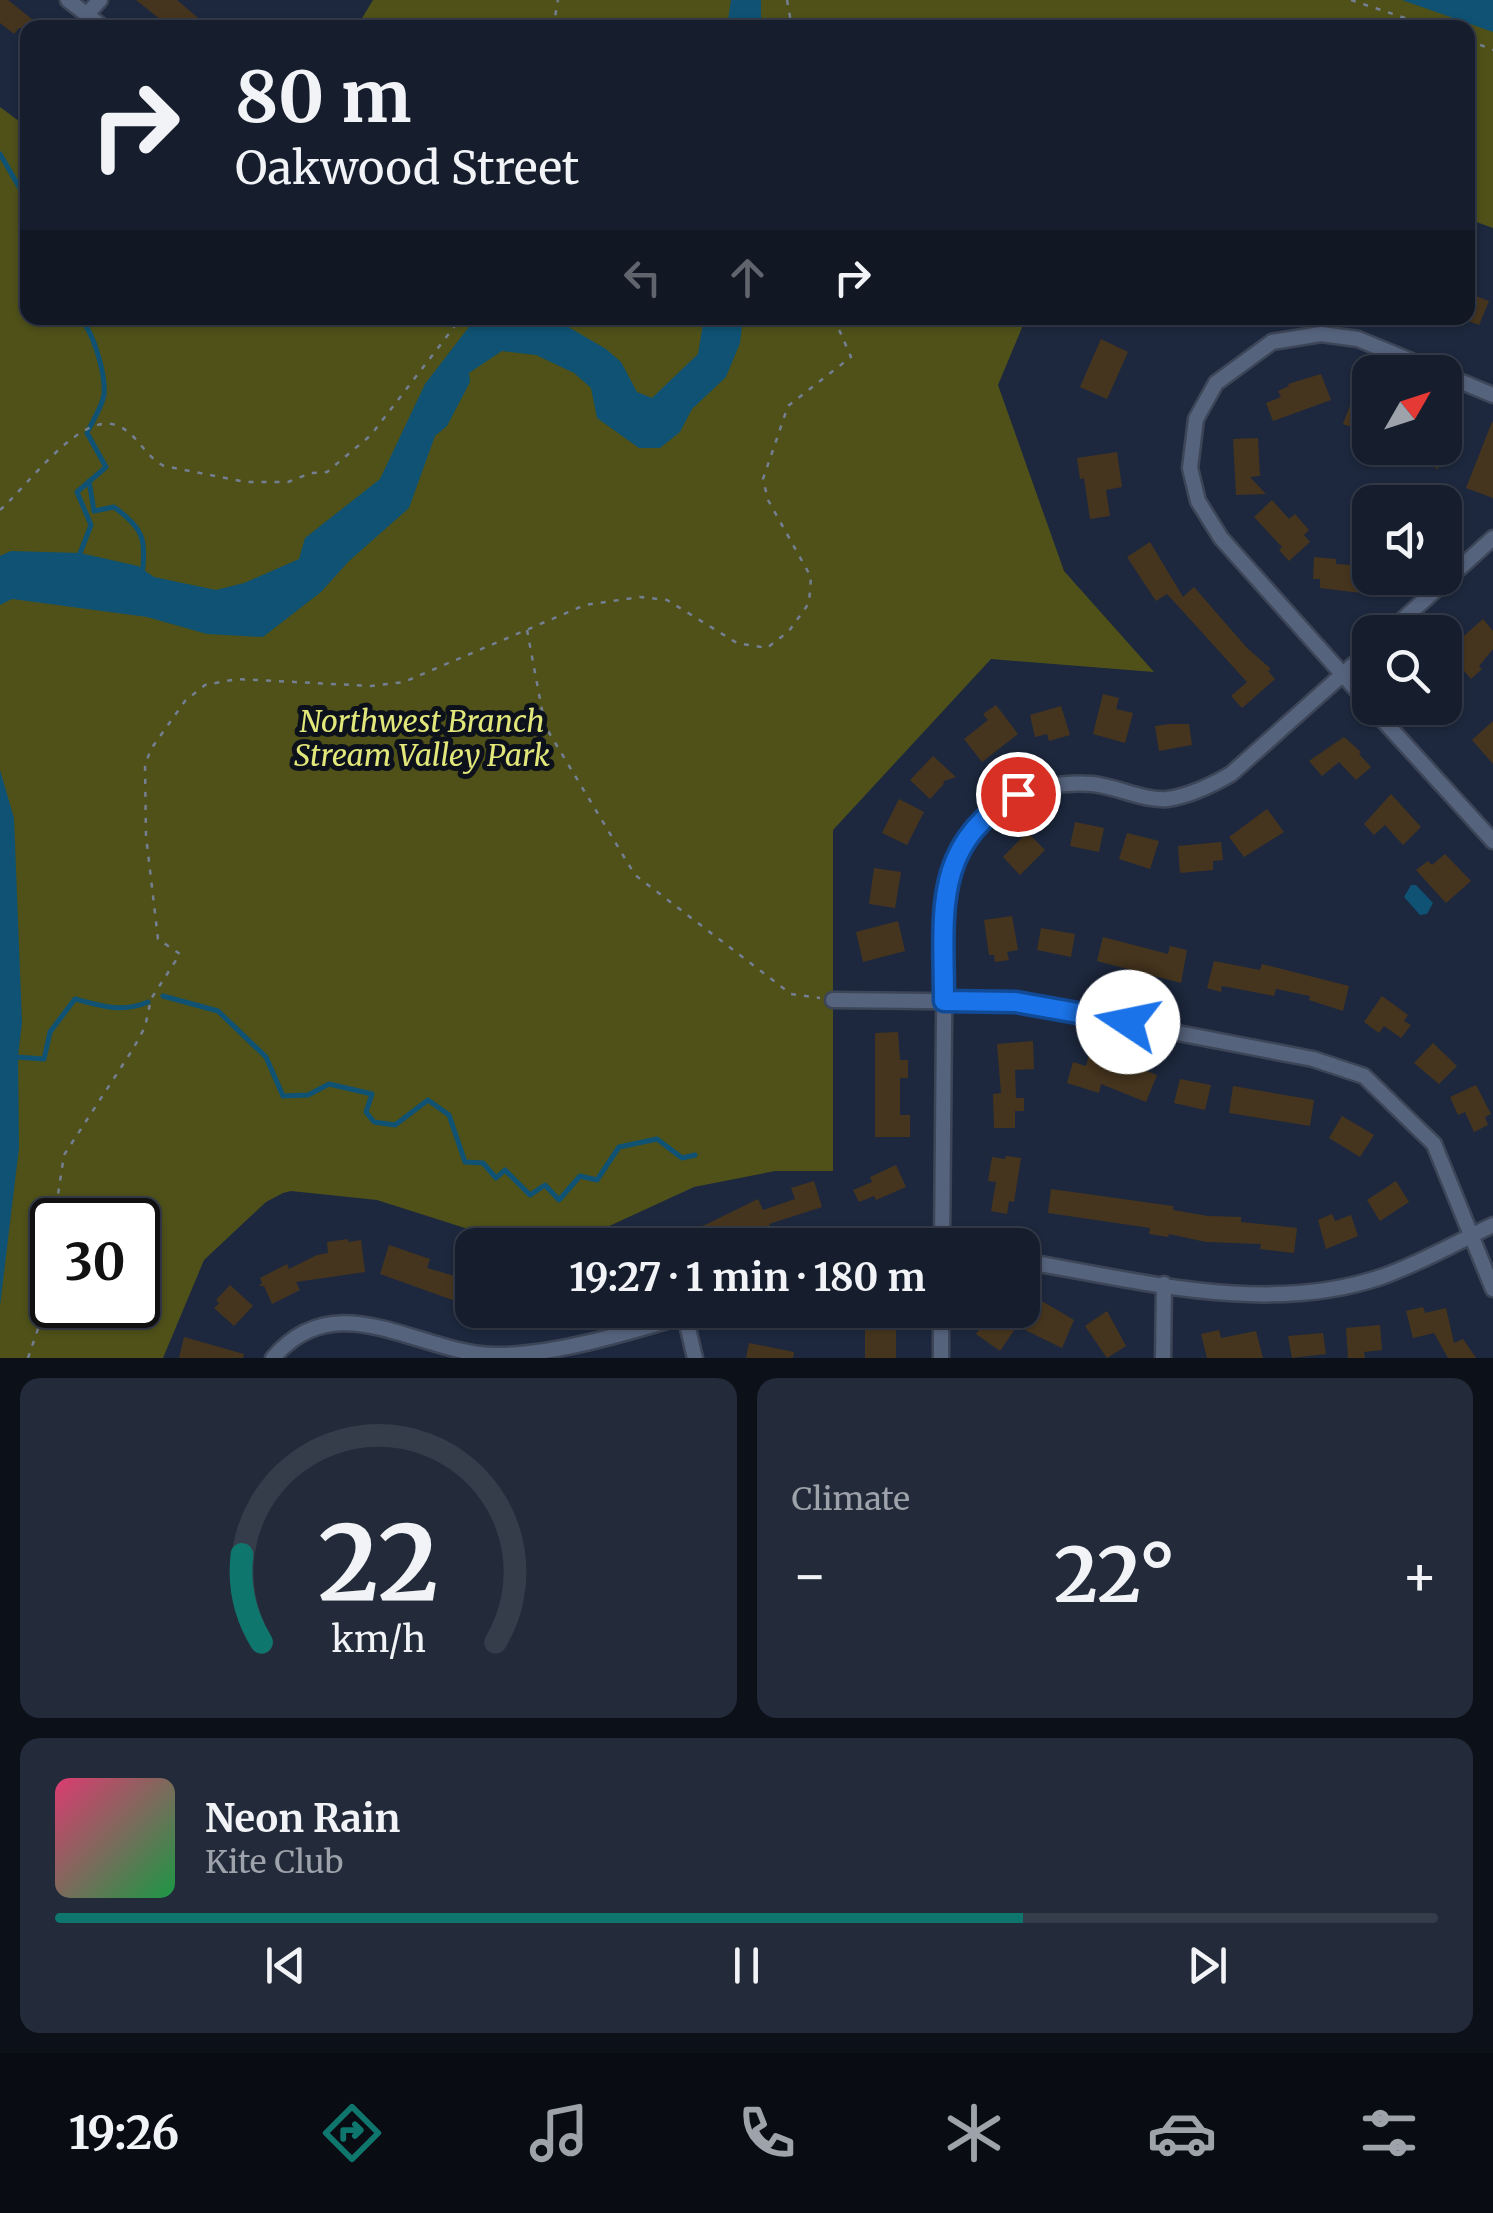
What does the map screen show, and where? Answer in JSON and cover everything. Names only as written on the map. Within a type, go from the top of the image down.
[{"type":"street","points":[[68,0],[94,20]]},
{"type":"street","points":[[87,14],[100,0]]},
{"type":"street","points":[[1352,686],[1221,538],[1198,501],[1190,468],[1196,418],[1216,383],[1272,342],[1321,334],[1358,340],[1395,355]]},
{"type":"street","points":[[1462,382],[1493,395]]},
{"type":"street","points":[[1408,615],[1493,538]]},
{"type":"street","points":[[942,1228],[944,914],[950,872],[967,836],[991,810],[1041,786],[1092,784],[1165,799],[1208,787],[1232,774],[1352,666]]},
{"type":"street","points":[[1388,725],[1493,841]]},
{"type":"street","points":[[833,1000],[1016,1002],[1313,1059],[1364,1076],[1434,1144],[1493,1290]]},
{"type":"street","points":[[1040,1264],[1238,1294],[1311,1293],[1381,1277],[1493,1224]]},
{"type":"street","points":[[1163,1358],[1164,1284]]},
{"type":"street","points":[[273,1358],[292,1340],[335,1323],[387,1328],[435,1345],[494,1355],[555,1349],[638,1328]]},
{"type":"street","points":[[688,1328],[695,1358]]},
{"type":"street","points":[[941,1328],[941,1358]]},
{"type":"path","points":[[1351,0],[1411,20]]},
{"type":"path","points":[[0,510],[82,430],[109,422],[123,428],[152,460],[164,466],[226,480],[288,482],[311,473],[327,472],[370,435],[456,325]]},
{"type":"path","points":[[28,1358],[40,1323],[42,1249],[57,1202],[64,1155],[133,1049],[145,1028],[152,1000],[180,954],[158,938],[146,836],[145,764],[185,701],[206,685],[237,678],[372,686],[404,682],[585,604],[640,598],[667,600],[737,643],[767,648],[789,631],[810,603],[811,577],[768,500],[763,479],[788,406],[851,358],[837,325]]},
{"type":"path","points":[[527,629],[544,726],[635,876],[791,994],[833,1000]]},
{"type":"green space","points":[[373,0],[1493,0],[1493,228],[1475,222],[1475,20],[361,20]]},
{"type":"green space","name":"Northwest Branch Stream Valley Park","points":[[0,107],[20,122],[20,325],[1023,325],[998,385],[1064,571],[1154,672],[991,659],[833,830],[833,1171],[775,1171],[694,1187],[605,1228],[465,1228],[377,1200],[291,1191],[266,1202],[204,1260],[163,1358],[0,1358]]},
{"type":"water","points":[[731,0],[761,0],[761,20],[728,20]]},
{"type":"water","points":[[1402,0],[1493,0],[1493,32],[1475,26],[1475,20],[1459,20]]},
{"type":"water","points":[[470,325],[565,325],[606,349],[621,362],[637,392],[652,398],[698,354],[703,325],[742,325],[740,343],[726,377],[692,409],[680,432],[660,448],[639,448],[597,418],[591,388],[574,373],[536,355],[502,351],[469,373],[470,382],[447,426],[435,436],[409,508],[349,561],[321,592],[263,637],[207,634],[147,617],[12,599],[0,605],[0,556],[11,551],[80,553],[138,566],[154,577],[216,590],[244,583],[299,559],[305,538],[380,479],[425,384]]},
{"type":"water","points":[[0,770],[14,818],[22,1023],[18,1056],[19,1148],[0,1306]]},
{"type":"water","points":[[1411,885],[1416,885],[1433,903],[1427,914],[1420,915],[1404,897]]},
{"type":"building","points":[[0,0],[8,0],[33,20],[20,20],[20,28],[14,34],[0,23]]},
{"type":"building","points":[[136,0],[177,0],[201,20],[161,20]]},
{"type":"building","points":[[1475,296],[1489,301],[1479,325],[1475,324]]},
{"type":"building","points":[[1101,339],[1128,352],[1107,399],[1080,387]]},
{"type":"building","points":[[1321,374],[1331,400],[1273,421],[1266,403],[1281,397],[1278,391]]},
{"type":"building","points":[[1352,400],[1352,427],[1343,424]]},
{"type":"building","points":[[1493,422],[1493,498],[1466,488]]},
{"type":"building","points":[[1258,438],[1260,476],[1250,477],[1266,494],[1236,495],[1233,439]]},
{"type":"building","points":[[1117,452],[1122,487],[1106,490],[1110,516],[1090,519],[1077,458]]},
{"type":"building","points":[[1272,500],[1289,519],[1295,514],[1309,530],[1304,535],[1310,542],[1289,561],[1279,550],[1282,547],[1254,517]]},
{"type":"building","points":[[1150,542],[1183,597],[1194,587],[1247,648],[1271,669],[1268,671],[1275,679],[1242,708],[1231,696],[1247,682],[1167,594],[1156,601],[1127,557]]},
{"type":"building","points":[[1314,557],[1352,565],[1352,592],[1320,588],[1320,579],[1313,579]]},
{"type":"building","points":[[1483,619],[1493,631],[1493,649],[1471,679],[1462,668],[1462,638]]},
{"type":"building","points":[[1103,694],[1119,698],[1116,709],[1133,713],[1125,743],[1093,734]]},
{"type":"building","points":[[996,705],[1018,734],[982,762],[964,739],[988,720],[983,714]]},
{"type":"building","points":[[1061,706],[1070,735],[1049,741],[1047,734],[1035,737],[1030,715]]},
{"type":"building","points":[[1493,721],[1493,764],[1472,740]]},
{"type":"building","points":[[1189,724],[1192,745],[1159,751],[1155,726]]},
{"type":"building","points":[[1344,737],[1371,767],[1356,780],[1339,762],[1322,776],[1309,761]]},
{"type":"building","points":[[933,756],[956,777],[944,781],[930,799],[910,780]]},
{"type":"building","points":[[1391,794],[1421,827],[1403,845],[1385,825],[1374,835],[1364,824]]},
{"type":"building","points":[[899,799],[924,812],[907,845],[882,833]]},
{"type":"building","points":[[1267,809],[1284,832],[1244,857],[1229,837]]},
{"type":"building","points":[[1075,822],[1104,828],[1099,852],[1070,846]]},
{"type":"building","points":[[1027,832],[1045,850],[1020,875],[1003,857]]},
{"type":"building","points":[[1127,833],[1159,841],[1150,869],[1119,859]]},
{"type":"building","points":[[1221,842],[1223,860],[1213,861],[1213,870],[1180,873],[1178,846]]},
{"type":"building","points":[[1445,854],[1471,881],[1446,903],[1416,870],[1428,861],[1432,865]]},
{"type":"building","points":[[874,868],[901,872],[895,908],[869,904]]},
{"type":"building","points":[[1012,916],[1018,950],[1007,952],[1009,960],[995,962],[994,955],[989,955],[984,920]]},
{"type":"building","points":[[898,921],[905,951],[863,962],[856,932]]},
{"type":"building","points":[[1041,928],[1075,934],[1071,957],[1037,950]]},
{"type":"building","points":[[1103,937],[1168,954],[1170,946],[1187,950],[1181,983],[1097,961]]},
{"type":"building","points":[[1214,961],[1260,970],[1262,964],[1349,986],[1343,1011],[1309,1000],[1310,996],[1276,989],[1274,996],[1222,986],[1221,992],[1207,988]]},
{"type":"building","points":[[1382,996],[1408,1015],[1404,1021],[1411,1025],[1401,1038],[1384,1026],[1379,1033],[1364,1022]]},
{"type":"building","points":[[898,1032],[900,1060],[908,1060],[908,1078],[900,1078],[900,1115],[910,1115],[910,1137],[875,1137],[875,1033]]},
{"type":"building","points":[[1033,1041],[1034,1069],[1015,1070],[1016,1098],[1024,1098],[1024,1111],[1015,1111],[1015,1128],[994,1128],[993,1094],[1001,1093],[997,1044]]},
{"type":"building","points":[[1433,1043],[1457,1066],[1439,1084],[1414,1063]]},
{"type":"building","points":[[1089,1055],[1126,1066],[1127,1063],[1157,1075],[1146,1102],[1101,1084],[1099,1093],[1067,1083],[1073,1062],[1086,1066]]},
{"type":"building","points":[[1180,1079],[1211,1085],[1205,1110],[1174,1103]]},
{"type":"building","points":[[1476,1085],[1491,1114],[1485,1117],[1488,1125],[1474,1132],[1465,1112],[1458,1115],[1450,1097]]},
{"type":"building","points":[[1233,1086],[1314,1100],[1310,1126],[1229,1113]]},
{"type":"building","points":[[1342,1116],[1374,1135],[1360,1157],[1329,1138]]},
{"type":"building","points":[[992,1157],[1021,1158],[1014,1202],[1009,1201],[1007,1214],[991,1211],[996,1182],[988,1181]]},
{"type":"building","points":[[896,1165],[906,1187],[876,1200],[874,1196],[859,1202],[853,1190]]},
{"type":"building","points":[[814,1181],[822,1207],[766,1228],[697,1228],[758,1199],[763,1210],[795,1199],[791,1188]]},
{"type":"building","points":[[1396,1181],[1409,1202],[1380,1221],[1367,1200]]},
{"type":"building","points":[[1051,1189],[1297,1228],[1294,1253],[1260,1249],[1261,1244],[1149,1234],[1150,1228],[1048,1213]]},
{"type":"building","points":[[1332,1214],[1335,1221],[1351,1215],[1358,1236],[1326,1249],[1318,1220]]},
{"type":"building","points":[[361,1240],[365,1272],[296,1282],[300,1290],[272,1304],[264,1286],[259,1286],[260,1278],[287,1264],[289,1269],[328,1253],[327,1242]]},
{"type":"building","points":[[389,1245],[430,1259],[427,1268],[455,1276],[455,1301],[380,1274]]},
{"type":"building","points":[[230,1285],[253,1306],[234,1326],[214,1308]]},
{"type":"building","points":[[1040,1300],[1074,1320],[1062,1348],[1021,1328],[1040,1328]]},
{"type":"building","points":[[1423,1307],[1425,1313],[1446,1308],[1454,1343],[1463,1339],[1476,1358],[1448,1358],[1434,1333],[1413,1338],[1406,1311]]},
{"type":"building","points":[[1107,1311],[1126,1346],[1107,1358],[1085,1326]]},
{"type":"building","points":[[1380,1325],[1382,1350],[1364,1352],[1365,1358],[1348,1358],[1346,1328]]},
{"type":"building","points":[[865,1328],[896,1328],[896,1358],[865,1358]]},
{"type":"building","points":[[980,1328],[1016,1328],[1000,1351],[976,1334]]},
{"type":"building","points":[[1219,1330],[1221,1338],[1256,1331],[1263,1358],[1207,1358],[1201,1334]]},
{"type":"building","points":[[1323,1333],[1326,1354],[1292,1358],[1288,1336]]},
{"type":"building","points":[[184,1337],[244,1354],[243,1358],[179,1358]]},
{"type":"building","points":[[749,1343],[794,1352],[793,1358],[746,1358]]},
{"type":"waterway","points":[[0,154],[20,188]]},
{"type":"waterway","points":[[79,556],[91,525],[77,492],[106,467],[87,433],[103,400],[104,386],[98,353],[85,325]]},
{"type":"waterway","points":[[89,481],[94,511],[114,507],[141,535],[142,575]]},
{"type":"waterway","points":[[163,996],[218,1011],[266,1057],[283,1096],[308,1095],[329,1084],[372,1094],[366,1112],[374,1122],[395,1125],[428,1100],[449,1115],[465,1162],[483,1163],[496,1178],[505,1170],[530,1195],[545,1185],[559,1200],[580,1176],[597,1180],[619,1147],[657,1139],[682,1158],[695,1155]]},
{"type":"waterway","points":[[16,1057],[44,1059],[50,1032],[75,999],[120,1008],[148,1002]]},
{"type":"route","points":[[1018,794],[991,810],[967,836],[950,872],[944,914],[944,1001],[1016,1002],[1128,1022]]}]
